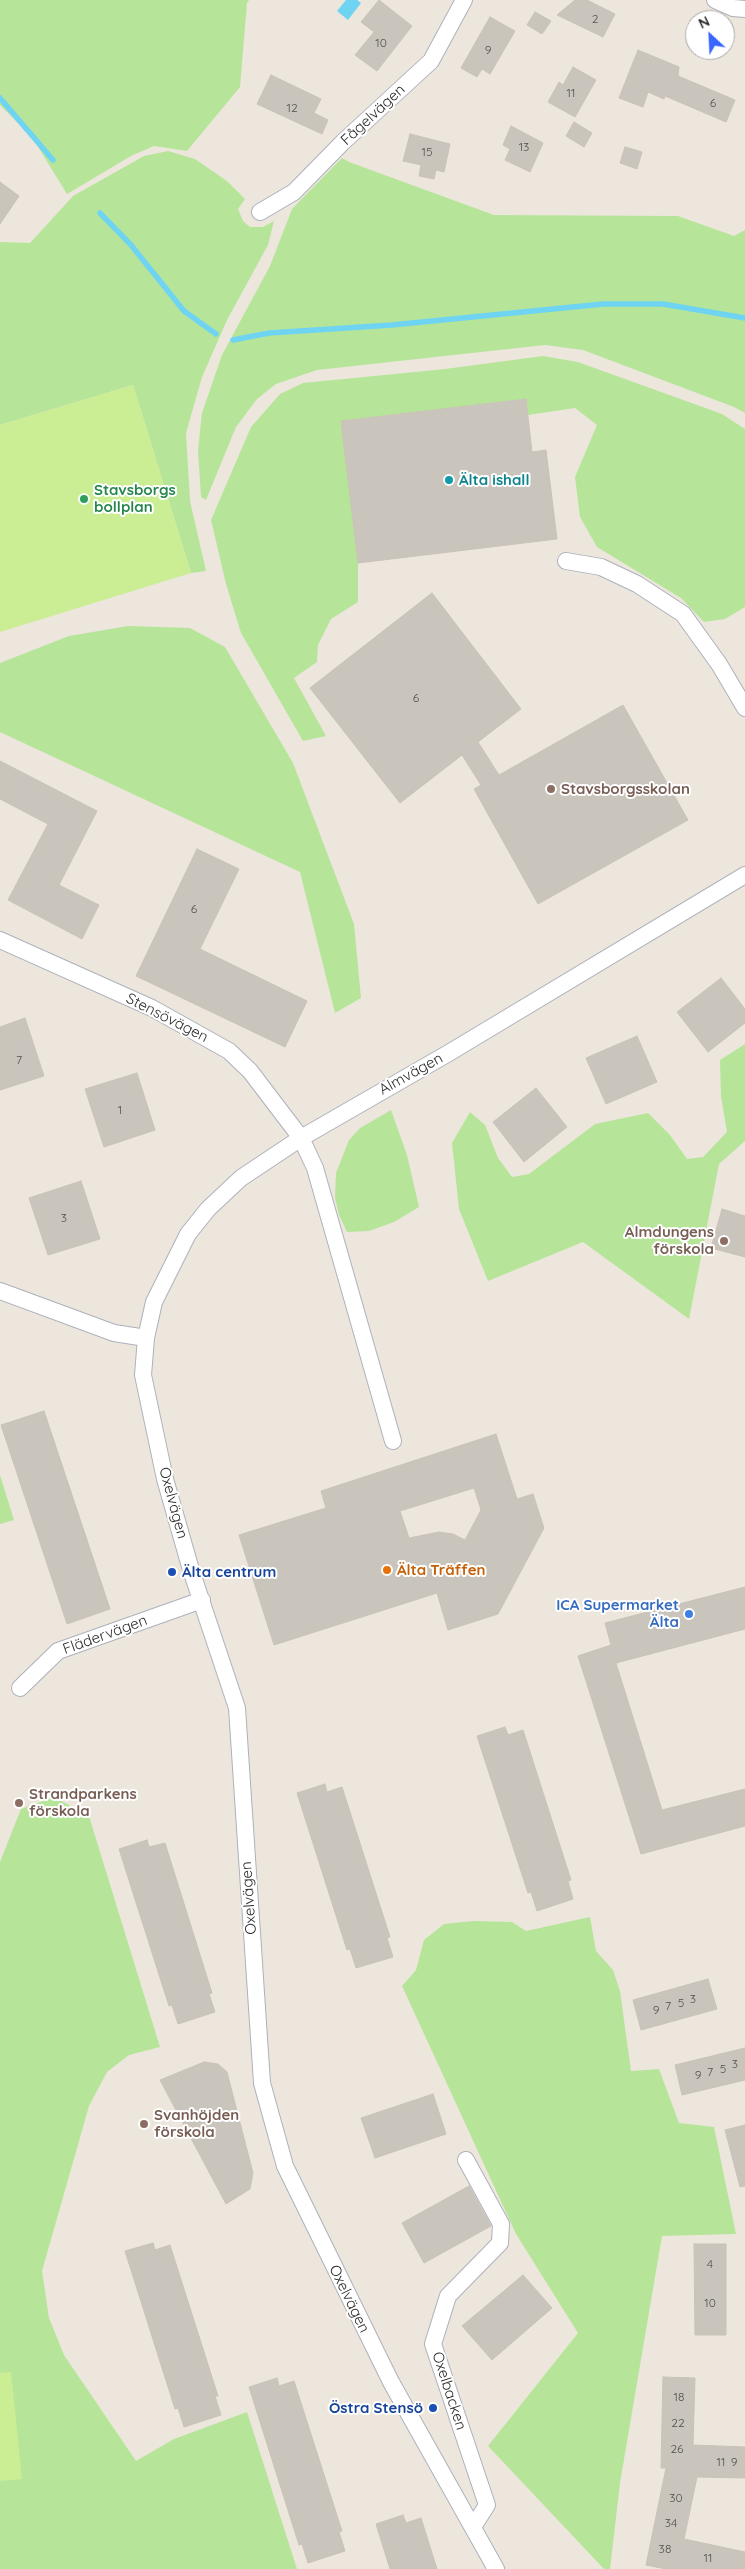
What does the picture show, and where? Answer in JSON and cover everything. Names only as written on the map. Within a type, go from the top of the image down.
[{"type":"street","name":"Fågelvägen","points":[[260,212],[294,192],[343,142],[431,61],[464,0]]},
{"type":"street","points":[[715,0],[733,8],[745,9]]},
{"type":"street","points":[[566,562],[601,567],[638,584],[683,614],[719,664],[745,708]]},
{"type":"street","name":"Almvägen","points":[[146,1338],[154,1302],[188,1234],[208,1209],[241,1178],[301,1138],[745,874]]},
{"type":"street","name":"Stensövägen","points":[[0,940],[152,1008],[229,1051],[250,1071],[301,1138],[315,1168],[393,1441]]},
{"type":"street","points":[[0,1291],[114,1333],[146,1338]]},
{"type":"street","name":"Oxelvägen","points":[[146,1338],[143,1375],[166,1479],[191,1570],[237,1708],[262,2083],[285,2166],[391,2382],[496,2569]]},
{"type":"street","name":"Flädervägen","points":[[20,1688],[58,1651],[202,1600]]},
{"type":"street","name":"Oxelbacken","points":[[466,2160],[501,2224],[500,2243],[448,2296],[433,2344],[486,2505],[473,2527]]},
{"type":"green space","points":[[0,0],[249,0],[247,3],[240,87],[187,151],[154,146],[131,156],[67,194],[32,137],[0,105]]},
{"type":"green space","points":[[168,151],[195,159],[227,181],[245,199],[238,209],[243,221],[250,227],[263,227],[274,221],[268,245],[227,320],[202,377],[186,433],[190,501],[206,571],[191,573],[133,385],[0,425],[0,242],[30,243],[73,196],[144,156]]},
{"type":"green space","points":[[342,158],[494,215],[678,216],[734,236],[745,230],[745,413],[734,407],[583,350],[545,345],[317,370],[276,384],[257,399],[236,427],[206,500],[201,497],[198,450],[202,413],[222,355],[270,266],[292,209]]},
{"type":"green space","points":[[543,356],[578,362],[722,414],[745,429],[745,607],[725,619],[704,622],[681,598],[597,547],[580,517],[575,477],[597,425],[575,408],[528,415],[526,399],[341,421],[358,563],[358,602],[331,619],[318,645],[317,662],[294,678],[326,736],[303,741],[241,633],[226,584],[211,520],[251,427],[280,394],[303,383],[445,369]]},
{"type":"green space","name":"Stavsborgs bollplan","points":[[133,385],[191,573],[0,632],[0,425]]},
{"type":"green space","points":[[128,626],[190,628],[225,647],[293,763],[354,924],[361,998],[335,1013],[300,872],[0,732],[0,663],[69,636]]},
{"type":"green space","points":[[745,1044],[745,1141],[719,1164],[689,1319],[583,1242],[488,1281],[459,1209],[452,1143],[470,1112],[485,1125],[498,1158],[512,1177],[529,1174],[595,1124],[648,1113],[670,1135],[687,1159],[703,1157],[727,1132],[721,1096],[720,1060]]},
{"type":"green space","points":[[391,1110],[407,1155],[419,1207],[394,1222],[369,1231],[347,1232],[339,1215],[335,1198],[336,1173],[349,1140],[360,1128]]},
{"type":"green space","points":[[0,1475],[14,1520],[0,1524]]},
{"type":"green space","points":[[54,1797],[89,1816],[160,2047],[129,2055],[107,2072],[89,2106],[42,2271],[49,2318],[64,2355],[136,2461],[174,2439],[247,2412],[297,2569],[0,2569],[0,1862],[21,1809]]},
{"type":"green space","points":[[590,1917],[596,1951],[613,1970],[620,1991],[631,2071],[659,2069],[679,2123],[714,2127],[736,2234],[662,2236],[620,2483],[610,2569],[604,2569],[488,2446],[578,2333],[516,2234],[402,1986],[416,1970],[424,1940],[444,1924],[473,1921],[512,1922],[526,1931]]},
{"type":"green space","points":[[11,2372],[22,2479],[0,2481],[0,2373]]},
{"type":"water","points":[[346,0],[357,0],[361,3],[348,20],[337,11]]},
{"type":"building","points":[[379,0],[412,26],[377,71],[355,55],[374,32],[361,22]]},
{"type":"building","points":[[575,0],[587,0],[615,14],[603,37],[557,15]]},
{"type":"building","points":[[535,12],[551,21],[542,34],[527,25]]},
{"type":"building","points":[[490,17],[515,31],[490,74],[482,69],[477,77],[461,68]]},
{"type":"building","points":[[638,50],[679,67],[678,76],[735,100],[726,122],[665,96],[664,99],[648,92],[643,107],[619,98]]},
{"type":"building","points":[[573,67],[596,80],[575,117],[548,102],[559,82],[563,85]]},
{"type":"building","points":[[271,75],[321,99],[314,113],[328,120],[322,134],[257,104]]},
{"type":"building","points":[[574,122],[592,133],[584,147],[566,136]]},
{"type":"building","points":[[511,126],[543,143],[530,172],[505,160],[510,149],[503,145]]},
{"type":"building","points":[[410,134],[450,144],[444,172],[436,170],[434,179],[419,176],[421,165],[403,161]]},
{"type":"building","points":[[625,147],[642,152],[637,169],[620,163]]},
{"type":"building","points":[[0,182],[19,196],[0,224]]},
{"type":"building","name":"Älta ishall","points":[[526,399],[532,452],[546,450],[557,539],[358,563],[341,421]]},
{"type":"building","points":[[432,593],[521,709],[478,742],[499,775],[623,705],[688,820],[538,904],[474,789],[481,785],[462,755],[400,803],[310,688]]},
{"type":"building","points":[[0,761],[97,811],[59,885],[99,905],[82,939],[8,900],[48,824],[0,799]]},
{"type":"building","points":[[197,849],[239,869],[200,949],[307,1001],[285,1047],[136,976]]},
{"type":"building","points":[[721,978],[745,1009],[745,1023],[708,1052],[677,1012]]},
{"type":"building","points":[[25,1018],[44,1076],[0,1090],[0,1027]]},
{"type":"building","points":[[637,1036],[657,1082],[606,1104],[586,1058]]},
{"type":"building","points":[[137,1073],[155,1130],[104,1147],[85,1089]]},
{"type":"building","points":[[536,1088],[567,1127],[524,1162],[493,1122]]},
{"type":"building","points":[[81,1181],[100,1239],[48,1255],[29,1198]]},
{"type":"building","points":[[722,1209],[745,1216],[745,1257],[711,1248]]},
{"type":"building","points":[[44,1411],[110,1609],[67,1624],[1,1425]]},
{"type":"building","points":[[496,1434],[517,1499],[533,1494],[544,1528],[498,1614],[448,1630],[437,1593],[274,1645],[239,1535],[326,1508],[321,1491]],"holes":[[[474,1488],[481,1510],[465,1540],[453,1534],[439,1532],[409,1538],[400,1511]]]},
{"type":"building","points":[[745,1587],[745,1629],[616,1663],[662,1810],[745,1789],[745,1826],[641,1854],[578,1656],[611,1645],[605,1623]]},
{"type":"building","points":[[505,1727],[508,1735],[523,1730],[571,1880],[568,1881],[573,1899],[537,1911],[531,1892],[528,1893],[477,1736]]},
{"type":"building","points":[[325,1784],[327,1792],[342,1787],[390,1937],[387,1938],[393,1957],[356,1968],[350,1949],[347,1950],[297,1793]]},
{"type":"building","points":[[147,1840],[149,1847],[165,1843],[212,1993],[209,1994],[215,2012],[178,2024],[172,2005],[169,2006],[119,1849]]},
{"type":"building","points":[[708,1979],[717,2009],[641,2030],[633,2000]]},
{"type":"building","points":[[745,2048],[745,2080],[682,2095],[675,2065]]},
{"type":"building","points":[[204,2062],[218,2064],[227,2072],[253,2173],[250,2189],[226,2204],[160,2080]]},
{"type":"building","points":[[433,2094],[446,2134],[375,2158],[361,2118]]},
{"type":"building","points":[[745,2125],[745,2186],[740,2187],[725,2130]]},
{"type":"building","points":[[469,2186],[491,2226],[424,2263],[402,2223]]},
{"type":"building","points":[[153,2243],[155,2250],[170,2245],[218,2396],[215,2396],[221,2415],[184,2427],[178,2408],[175,2409],[125,2251]]},
{"type":"building","points":[[694,2244],[726,2244],[726,2335],[695,2335]]},
{"type":"building","points":[[523,2275],[552,2308],[492,2360],[462,2326]]},
{"type":"building","points":[[663,2377],[695,2378],[693,2445],[745,2447],[745,2478],[697,2477],[684,2539],[745,2552],[745,2569],[666,2569],[646,2565],[666,2468],[661,2468]]},
{"type":"building","points":[[277,2378],[279,2386],[294,2381],[342,2531],[339,2532],[345,2551],[308,2563],[302,2544],[299,2545],[249,2387]]},
{"type":"building","points":[[403,2515],[406,2523],[421,2518],[437,2569],[390,2569],[376,2524]]},
{"type":"waterway","points":[[0,98],[53,160]]},
{"type":"waterway","points":[[100,213],[131,245],[184,311],[216,334]]},
{"type":"waterway","points":[[233,340],[269,333],[392,325],[603,304],[663,304],[745,318]]},
{"type":"place","name":"Älta ishall","points":[[449,480]]},
{"type":"place","name":"Stavsborgs bollplan","points":[[84,499]]},
{"type":"place","name":"Stavsborgsskolan","points":[[551,789]]},
{"type":"place","name":"Almdungens förskola","points":[[724,1241]]},
{"type":"place","name":"Älta Träffen","points":[[387,1570]]},
{"type":"place","name":"Älta centrum","points":[[172,1572]]},
{"type":"place","name":"ICA Supermarket Älta","points":[[689,1614]]},
{"type":"place","name":"Strandparkens förskola","points":[[19,1803]]},
{"type":"place","name":"Svanhöjden förskola","points":[[144,2124]]},
{"type":"place","name":"Östra Stensö","points":[[433,2408]]}]
